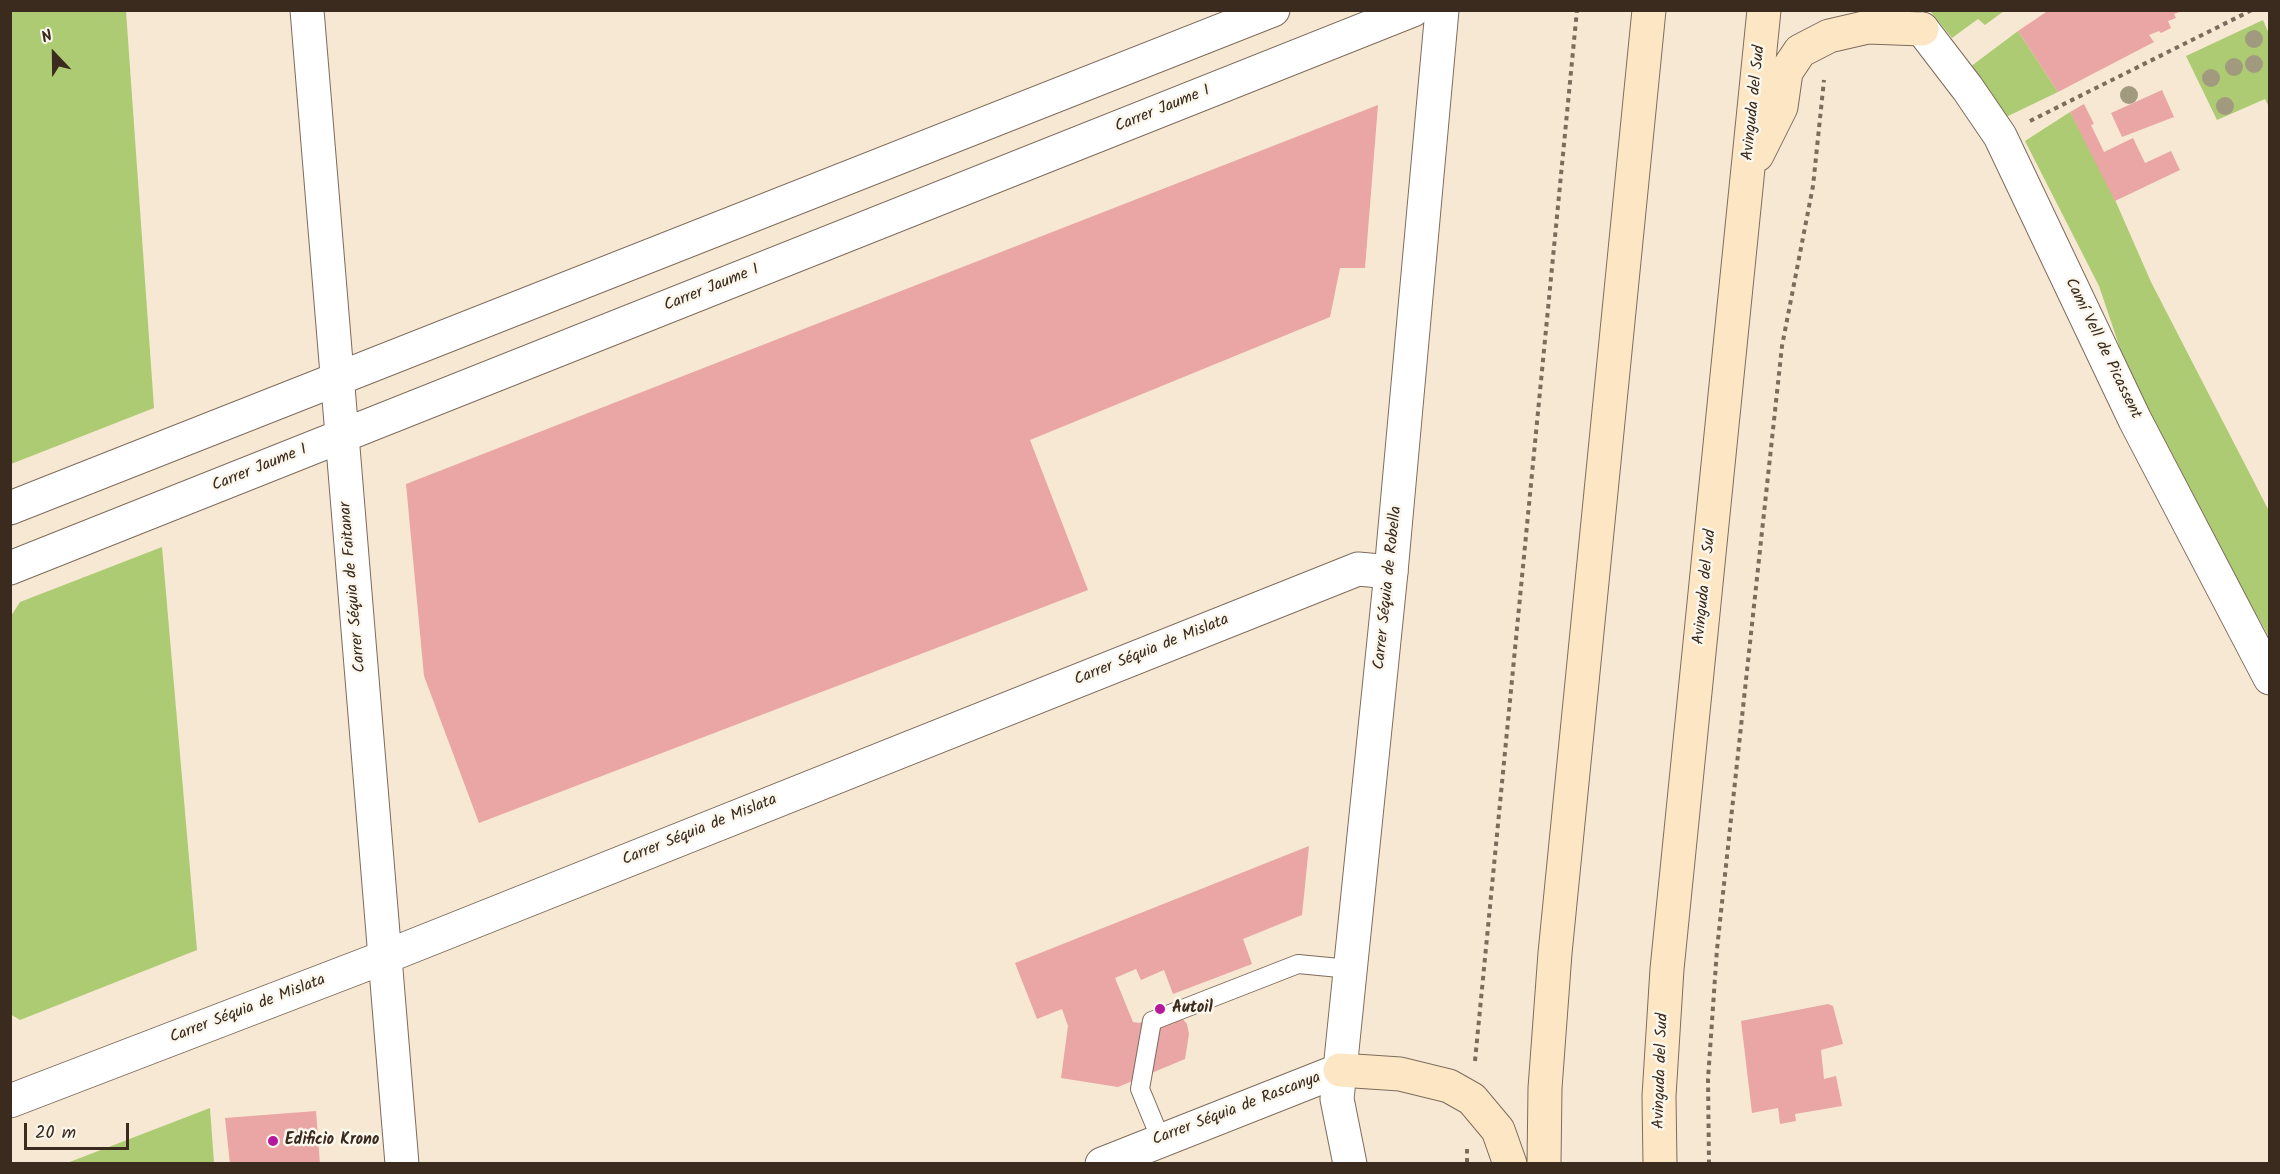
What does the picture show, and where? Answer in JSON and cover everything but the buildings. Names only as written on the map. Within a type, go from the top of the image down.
[{"type":"main road","points":[[1544,1164],[1545,1088],[1555,953],[1649,10]]},
{"type":"main road","name":"Avinguda del Sud","points":[[1660,1164],[1659,1096],[1667,969],[1764,10]]},
{"type":"main road","points":[[1748,173],[1781,107],[1786,72],[1800,51],[1829,36],[1868,27],[1922,29]]},
{"type":"main road","points":[[1340,1070],[1400,1074],[1449,1086],[1472,1099],[1498,1130],[1510,1164]]},
{"type":"street","name":"Carrer Séquia de Faitanar","points":[[307,10],[402,1164]]},
{"type":"street","points":[[10,508],[1273,10]]},
{"type":"street","name":"Carrer Jaume I","points":[[10,568],[1413,10]]},
{"type":"street","name":"Carrer Séquia de Robella","points":[[1350,1164],[1337,1098],[1443,10]]},
{"type":"street","name":"Camí Vell de Picassent","points":[[1922,29],[1968,89],[2000,136],[2135,420],[2270,678]]},
{"type":"street","name":"Carrer Séquia de Mislata","points":[[10,1101],[385,957],[1358,569],[1390,572]]},
{"type":"street","name":"Carrer Séquia de Rascanya","points":[[1102,1164],[1340,1070]]},
{"type":"lane","points":[[1161,1140],[1140,1089],[1152,1021],[1298,964],[1350,969]]},
{"type":"path","points":[[1467,1164],[1576,10]]},
{"type":"path","points":[[2000,136],[2252,10]]},
{"type":"path","points":[[1709,1164],[1708,1079],[1717,949],[1782,346],[1813,186],[1829,36]]},
{"type":"green space","points":[[11,10],[126,11],[154,408],[11,464]]},
{"type":"green space","points":[[1930,11],[2004,11],[1985,25],[1978,19],[1952,38]]},
{"type":"green space","points":[[2263,20],[2269,34],[2269,107],[2265,99],[2217,120],[2186,56]]},
{"type":"green space","points":[[2018,31],[2058,92],[2004,118],[1970,67]]},
{"type":"green space","points":[[2070,112],[2105,177],[2151,282],[2269,511],[2269,637],[2175,468],[2126,366],[2099,286],[2025,141]]},
{"type":"green space","points":[[162,547],[197,950],[20,1020],[10,1014],[11,616],[20,602]]},
{"type":"green space","points":[[210,1108],[214,1163],[67,1163]]},
{"type":"place","name":"Autoil","points":[[1160,1009]]},
{"type":"place","name":"Edificio Krono","points":[[273,1141]]}]
